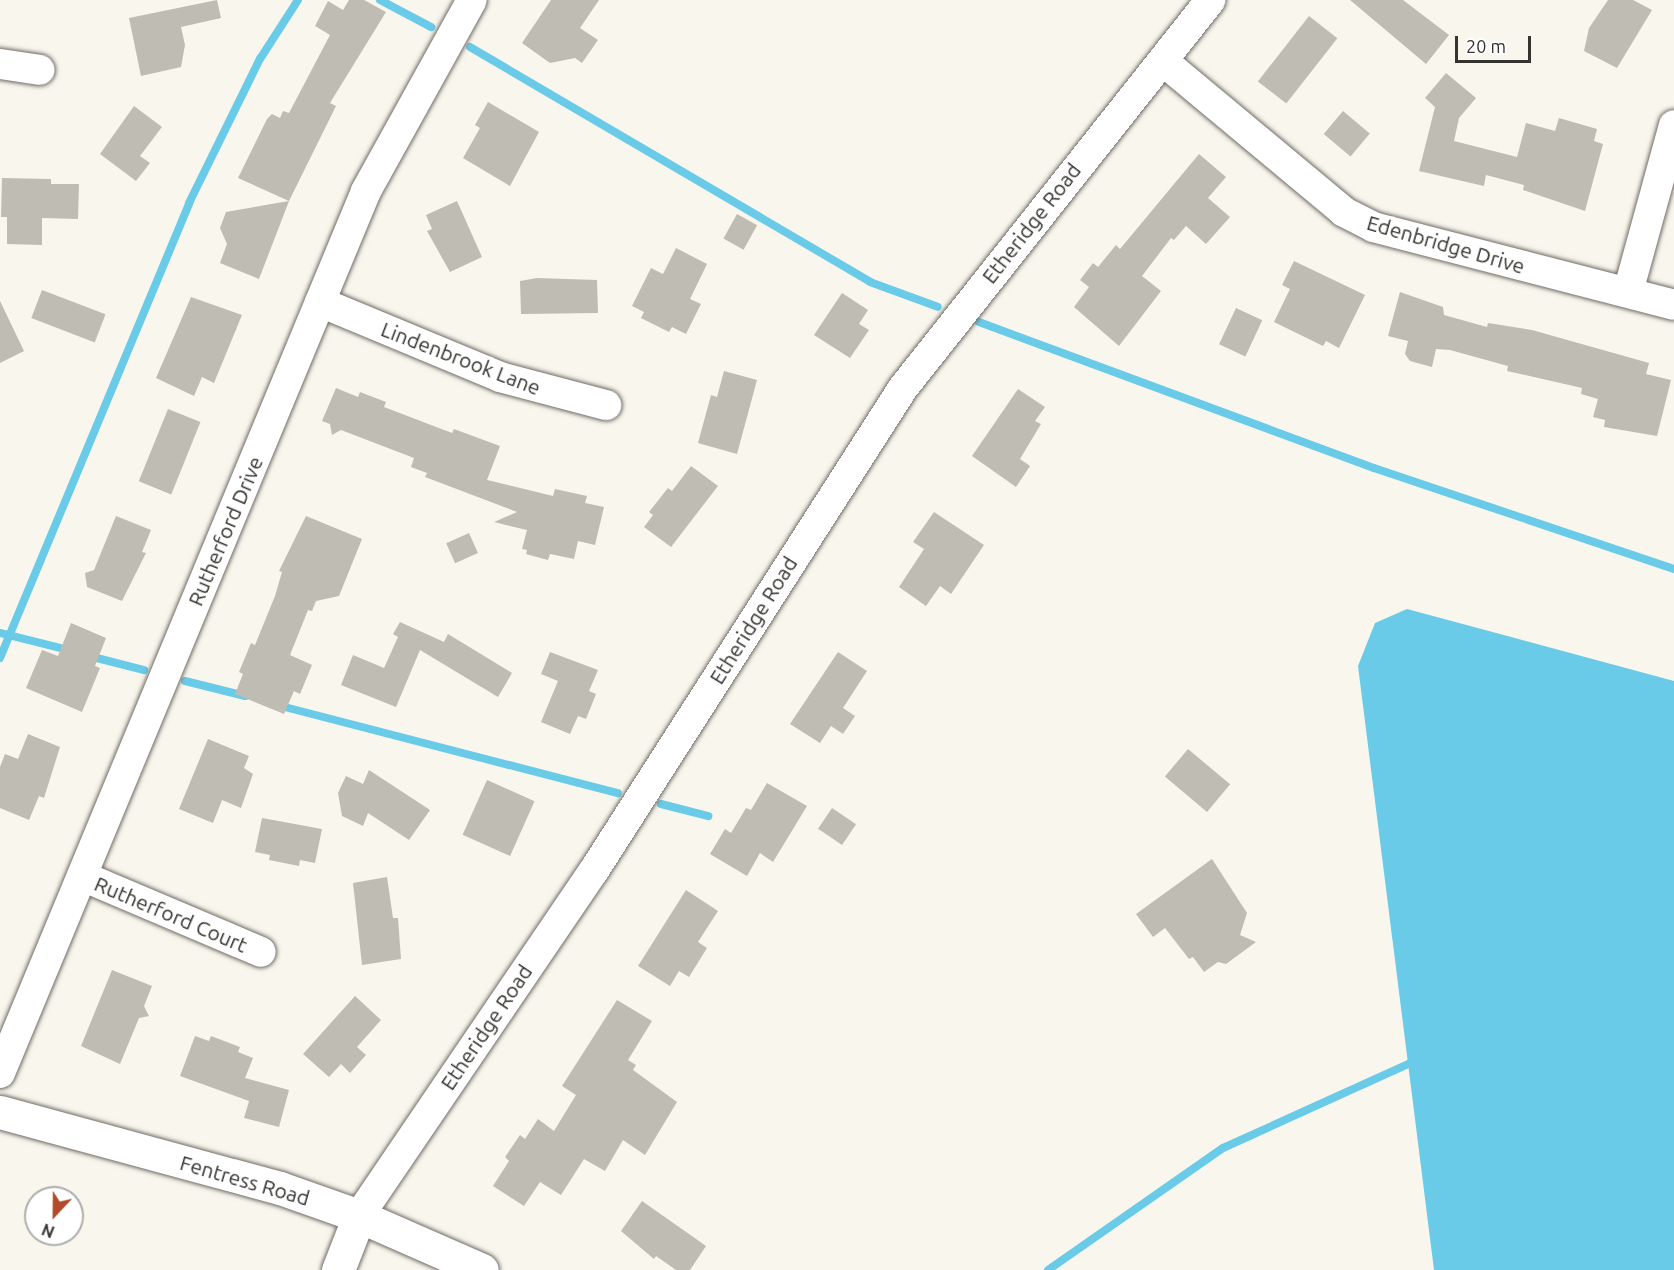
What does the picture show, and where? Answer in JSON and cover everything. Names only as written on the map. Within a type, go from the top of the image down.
[{"type":"street","name":"Rutherford Drive","points":[[0,1073],[371,182],[472,0]]},
{"type":"street","name":"Etheridge Road","points":[[338,1270],[359,1216],[593,872],[903,388],[1211,0]]},
{"type":"street","name":"Edenbridge Drive","points":[[1162,61],[1354,217],[1373,227],[1674,305]]},
{"type":"street","points":[[0,64],[40,70]]},
{"type":"street","points":[[1628,292],[1674,125]]},
{"type":"street","name":"Lindenbrook Lane","points":[[320,302],[500,377],[606,405]]},
{"type":"street","name":"Rutherford Court","points":[[82,876],[261,952]]},
{"type":"street","name":"Fentress Road","points":[[0,1112],[280,1188],[359,1216],[482,1270]]},
{"type":"water","points":[[1407,609],[1674,681],[1674,1270],[1434,1270],[1358,666],[1375,623]]},
{"type":"building","points":[[217,0],[221,18],[181,27],[185,45],[181,67],[141,76],[129,18]]},
{"type":"building","points":[[349,0],[364,0],[386,12],[330,103],[336,106],[289,201],[238,178],[267,119],[272,114],[280,118],[283,111],[289,113],[330,35],[315,26],[328,1],[343,10]]},
{"type":"building","points":[[551,0],[599,0],[580,28],[598,40],[582,63],[575,58],[550,63],[522,43]]},
{"type":"building","points":[[1350,0],[1403,0],[1449,35],[1426,64]]},
{"type":"building","points":[[1608,0],[1633,0],[1652,10],[1617,68],[1584,51],[1589,28]]},
{"type":"building","points":[[1309,16],[1337,38],[1286,104],[1258,81]]},
{"type":"building","points":[[1446,73],[1476,98],[1459,118],[1454,141],[1517,157],[1526,123],[1555,131],[1559,118],[1597,129],[1594,141],[1603,144],[1585,211],[1523,190],[1524,185],[1486,175],[1484,186],[1419,171],[1435,107],[1425,98]]},
{"type":"building","points":[[488,102],[539,132],[510,186],[463,158],[480,128],[475,125]]},
{"type":"building","points":[[134,106],[162,127],[140,156],[150,163],[136,181],[100,154]]},
{"type":"building","points":[[1343,111],[1370,133],[1351,156],[1324,134]]},
{"type":"building","points":[[1199,154],[1226,177],[1208,198],[1230,217],[1206,244],[1186,226],[1174,240],[1171,238],[1142,276],[1161,291],[1119,346],[1074,307],[1089,287],[1080,280],[1093,263],[1098,267],[1116,245],[1120,249]]},
{"type":"building","points":[[2,178],[51,179],[51,184],[79,184],[78,219],[42,218],[42,245],[7,244],[7,217],[1,217]]},
{"type":"building","points":[[289,201],[259,279],[220,263],[227,244],[220,228],[226,212]]},
{"type":"building","points":[[457,201],[482,257],[450,272],[427,231],[432,229],[426,215]]},
{"type":"building","points":[[737,214],[757,225],[744,250],[723,238]]},
{"type":"building","points":[[676,248],[707,264],[690,299],[701,304],[686,334],[672,327],[669,332],[641,318],[644,312],[632,306],[651,268],[663,274]]},
{"type":"building","points":[[1294,261],[1365,295],[1339,348],[1326,341],[1323,346],[1274,322],[1290,289],[1282,285]]},
{"type":"building","points":[[537,278],[597,280],[598,313],[521,314],[520,281]]},
{"type":"building","points":[[42,290],[105,314],[95,342],[31,318]]},
{"type":"building","points":[[1400,292],[1443,307],[1444,315],[1487,327],[1488,323],[1532,330],[1649,363],[1646,374],[1671,380],[1657,436],[1604,427],[1605,420],[1593,417],[1598,399],[1581,394],[1582,388],[1507,371],[1508,366],[1450,350],[1436,349],[1432,367],[1410,361],[1405,354],[1408,341],[1388,336]]},
{"type":"building","points":[[842,293],[868,310],[859,324],[869,330],[850,358],[814,335]]},
{"type":"building","points":[[191,297],[242,315],[214,383],[202,377],[194,396],[156,378]]},
{"type":"building","points":[[0,301],[24,351],[0,363]]},
{"type":"building","points":[[1236,308],[1262,320],[1245,357],[1219,344]]},
{"type":"building","points":[[724,371],[757,380],[737,454],[698,443],[711,395],[717,397]]},
{"type":"building","points":[[336,388],[358,397],[360,392],[386,402],[384,407],[452,433],[454,429],[500,446],[487,480],[553,496],[555,489],[587,496],[585,503],[604,507],[595,545],[578,541],[574,559],[550,554],[548,560],[526,554],[527,550],[522,549],[527,530],[494,522],[517,512],[425,477],[427,473],[411,467],[414,458],[341,430],[332,435],[330,424],[322,421]]},
{"type":"building","points":[[1018,389],[1045,407],[1035,421],[1041,424],[1020,459],[1030,466],[1016,487],[972,456]]},
{"type":"building","points":[[168,409],[200,422],[171,494],[139,481]]},
{"type":"building","points":[[691,466],[718,486],[671,547],[644,527],[653,515],[649,512],[668,488],[672,491]]},
{"type":"building","points":[[934,512],[984,545],[951,594],[940,586],[926,606],[899,587],[924,549],[913,542]]},
{"type":"building","points":[[116,516],[151,530],[142,552],[146,553],[122,601],[87,587],[85,573],[94,570]]},
{"type":"building","points":[[306,516],[362,539],[339,596],[316,601],[312,611],[308,610],[290,655],[312,665],[300,694],[294,691],[284,714],[235,694],[243,674],[239,672],[251,643],[255,645],[275,596],[282,572],[279,571]]},
{"type":"building","points":[[469,533],[478,553],[455,563],[446,543]]},
{"type":"building","points":[[400,622],[444,642],[448,634],[512,673],[498,697],[420,650],[396,707],[341,685],[353,655],[384,668],[398,637],[393,634]]},
{"type":"building","points":[[71,623],[106,638],[95,666],[100,668],[82,712],[26,688],[42,650],[58,656]]},
{"type":"building","points":[[550,652],[598,670],[589,691],[596,694],[586,719],[578,716],[570,734],[541,722],[558,681],[541,674]]},
{"type":"building","points":[[838,652],[867,671],[843,708],[855,716],[843,734],[831,726],[820,743],[790,724]]},
{"type":"building","points":[[28,734],[60,747],[44,798],[39,796],[29,820],[0,808],[0,767],[5,754],[18,759]]},
{"type":"building","points":[[208,739],[249,756],[244,768],[253,774],[241,808],[222,800],[213,823],[179,809]]},
{"type":"building","points":[[1188,749],[1230,784],[1207,812],[1165,777]]},
{"type":"building","points":[[369,770],[430,810],[409,840],[368,813],[363,826],[342,816],[338,793],[346,776],[363,784]]},
{"type":"building","points":[[487,780],[535,801],[510,856],[463,835]]},
{"type":"building","points":[[767,783],[807,806],[773,862],[760,853],[747,876],[710,854],[725,829],[731,833],[746,808],[751,810]]},
{"type":"building","points":[[832,808],[856,824],[842,845],[818,829]]},
{"type":"building","points":[[262,818],[322,829],[315,863],[300,860],[299,866],[269,860],[270,855],[255,852]]},
{"type":"building","points":[[1212,859],[1247,913],[1240,935],[1256,942],[1226,964],[1218,962],[1204,972],[1193,957],[1189,959],[1165,928],[1153,937],[1136,914]]},
{"type":"building","points":[[387,877],[393,918],[398,918],[401,959],[362,965],[353,883]]},
{"type":"building","points":[[686,890],[718,911],[698,942],[707,948],[689,977],[679,971],[670,986],[638,966]]},
{"type":"building","points":[[112,970],[152,986],[144,1006],[149,1016],[139,1018],[120,1064],[81,1046]]},
{"type":"building","points":[[355,996],[381,1020],[357,1047],[366,1055],[350,1073],[341,1064],[329,1077],[303,1054]]},
{"type":"building","points":[[617,1000],[652,1021],[628,1060],[636,1065],[633,1070],[677,1102],[645,1155],[623,1140],[605,1171],[584,1159],[561,1195],[540,1182],[524,1206],[493,1186],[509,1161],[505,1157],[520,1135],[525,1139],[538,1119],[554,1131],[576,1095],[562,1086]]},
{"type":"building","points":[[195,1036],[209,1041],[211,1036],[240,1047],[238,1052],[253,1058],[245,1078],[289,1090],[279,1127],[244,1118],[249,1101],[180,1076]]},
{"type":"building","points":[[642,1201],[706,1246],[690,1270],[676,1270],[656,1256],[654,1259],[621,1231]]},
{"type":"waterway","points":[[0,658],[189,203],[260,59],[298,0]]},
{"type":"waterway","points":[[380,0],[431,27]]},
{"type":"waterway","points":[[470,47],[870,282],[938,307]]},
{"type":"waterway","points":[[979,322],[1374,468],[1674,569]]},
{"type":"waterway","points":[[0,633],[68,650]]},
{"type":"waterway","points":[[89,656],[144,670]]},
{"type":"waterway","points":[[185,681],[245,696]]},
{"type":"waterway","points":[[277,705],[618,793]]},
{"type":"waterway","points":[[661,804],[708,816]]},
{"type":"waterway","points":[[1048,1270],[1223,1148],[1415,1061]]}]
